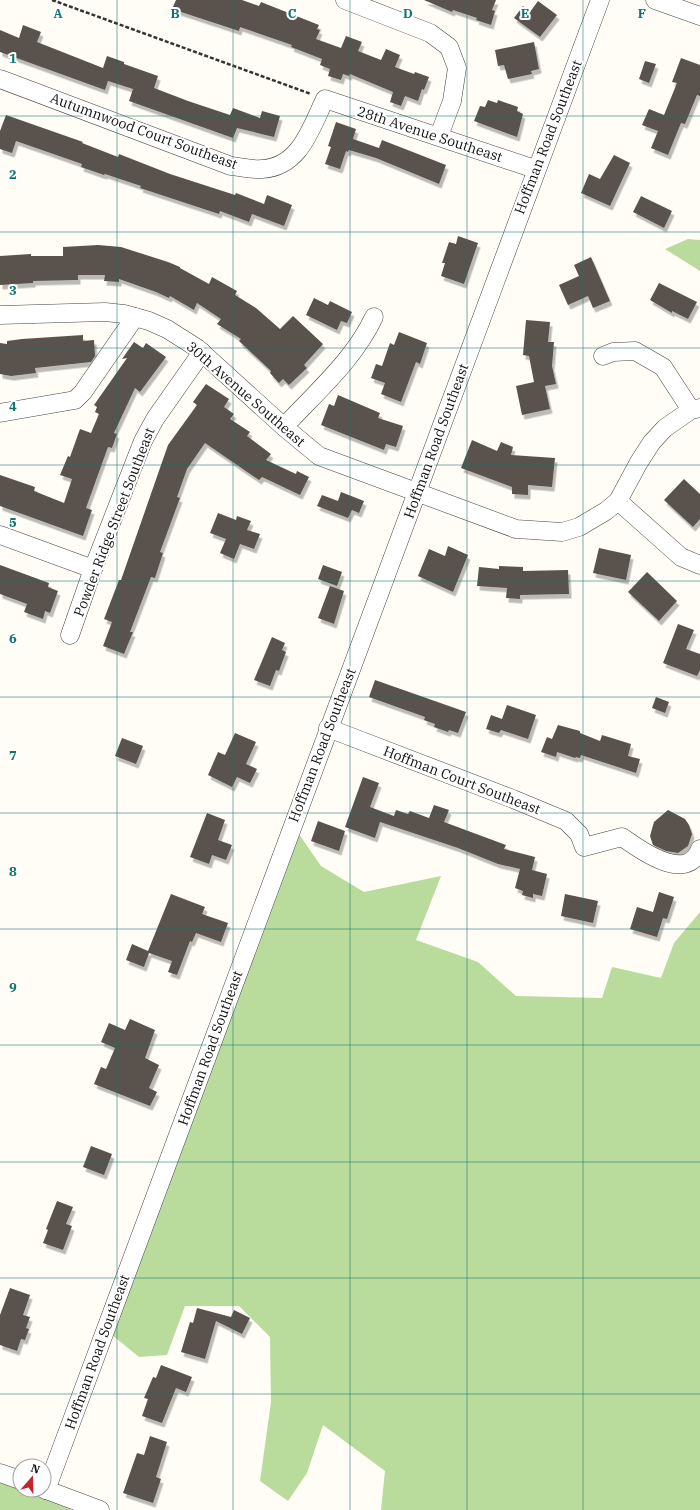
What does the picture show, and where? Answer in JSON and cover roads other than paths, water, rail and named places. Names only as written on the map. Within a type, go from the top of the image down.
[{"type":"street","points":[[345,0],[430,33],[449,47],[457,68],[452,101],[439,136]]},
{"type":"street","name":"Hoffman Road Southeast","points":[[52,1470],[417,493],[535,169],[600,0]]},
{"type":"street","points":[[655,0],[700,16]]},
{"type":"street","name":"Autumnwood Court Southeast","points":[[0,79],[231,166],[263,169],[286,163],[299,151],[325,99]]},
{"type":"street","name":"28th Avenue Southeast","points":[[325,99],[535,169]]},
{"type":"street","name":"30th Avenue Southeast","points":[[0,315],[105,312],[135,317],[167,329],[202,352],[284,427],[319,456],[516,529],[562,532],[579,527],[618,501]]},
{"type":"street","points":[[0,413],[74,400],[83,392],[135,317]]},
{"type":"street","points":[[284,427],[347,358],[366,334],[374,317]]},
{"type":"street","points":[[603,356],[613,352],[635,351],[663,367],[696,409],[665,428],[652,442],[618,501],[681,557],[700,565]]},
{"type":"street","name":"Powder Ridge Street Southeast","points":[[70,635],[93,569],[143,441],[155,419],[202,352]]},
{"type":"street","points":[[0,535],[93,569]]},
{"type":"street","name":"Hoffman Court Southeast","points":[[328,728],[513,799],[566,821],[579,834],[584,848],[622,837],[652,858],[671,863],[688,863],[697,856],[700,849]]},
{"type":"street","points":[[0,1473],[12,1477]]},
{"type":"street","points":[[52,1492],[100,1510]]}]
